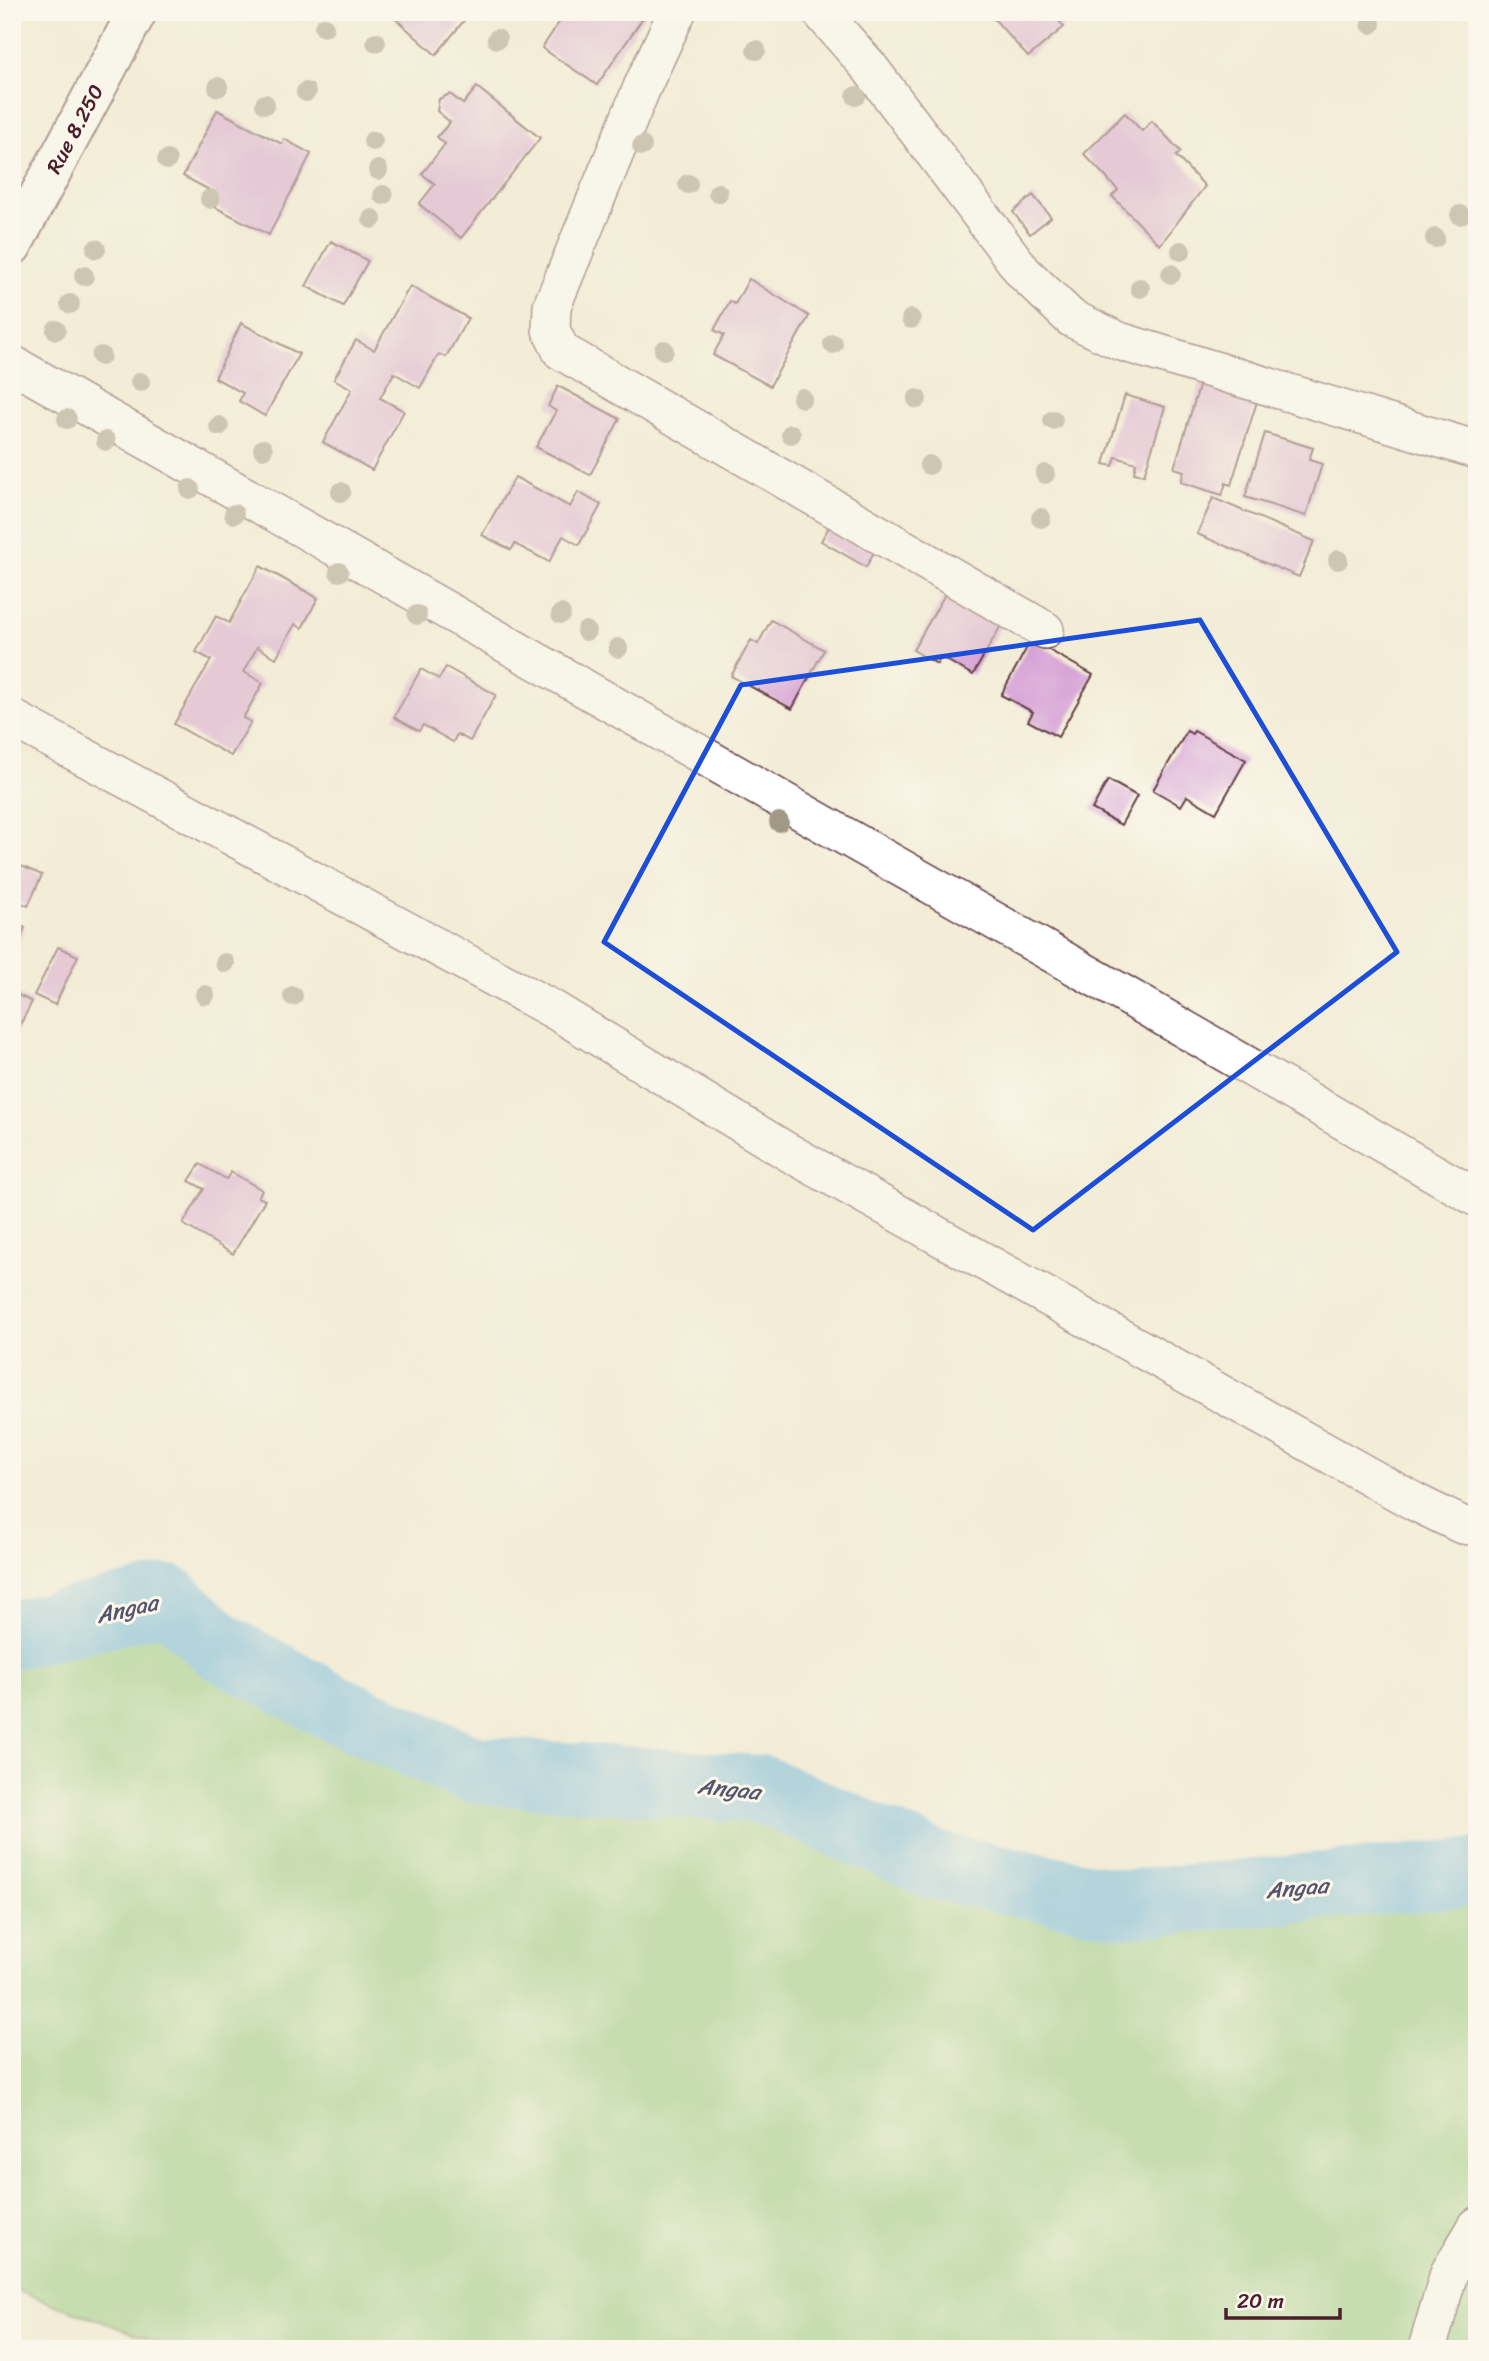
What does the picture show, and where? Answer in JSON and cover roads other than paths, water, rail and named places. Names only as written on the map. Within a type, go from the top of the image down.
[{"type":"highway","name":"Rue 8.250","points":[[12,246],[137,12]]},
{"type":"street","points":[[677,12],[643,85],[552,306],[551,330],[561,351],[1045,630]]},
{"type":"street","points":[[821,12],[870,68],[1024,273],[1071,318],[1119,341],[1477,450]]},
{"type":"street","points":[[12,364],[1108,985],[1477,1198]]},
{"type":"street","points":[[12,718],[554,1010],[788,1152],[1019,1284],[1415,1502],[1462,1525],[1477,1527]]},
{"type":"street","points":[[1427,2349],[1449,2273],[1477,2226]]},
{"type":"waterway","name":"Angaa","points":[[12,1635],[168,1599],[221,1647],[337,1709],[474,1770],[761,1789],[938,1866],[1124,1904],[1477,1872]]}]
